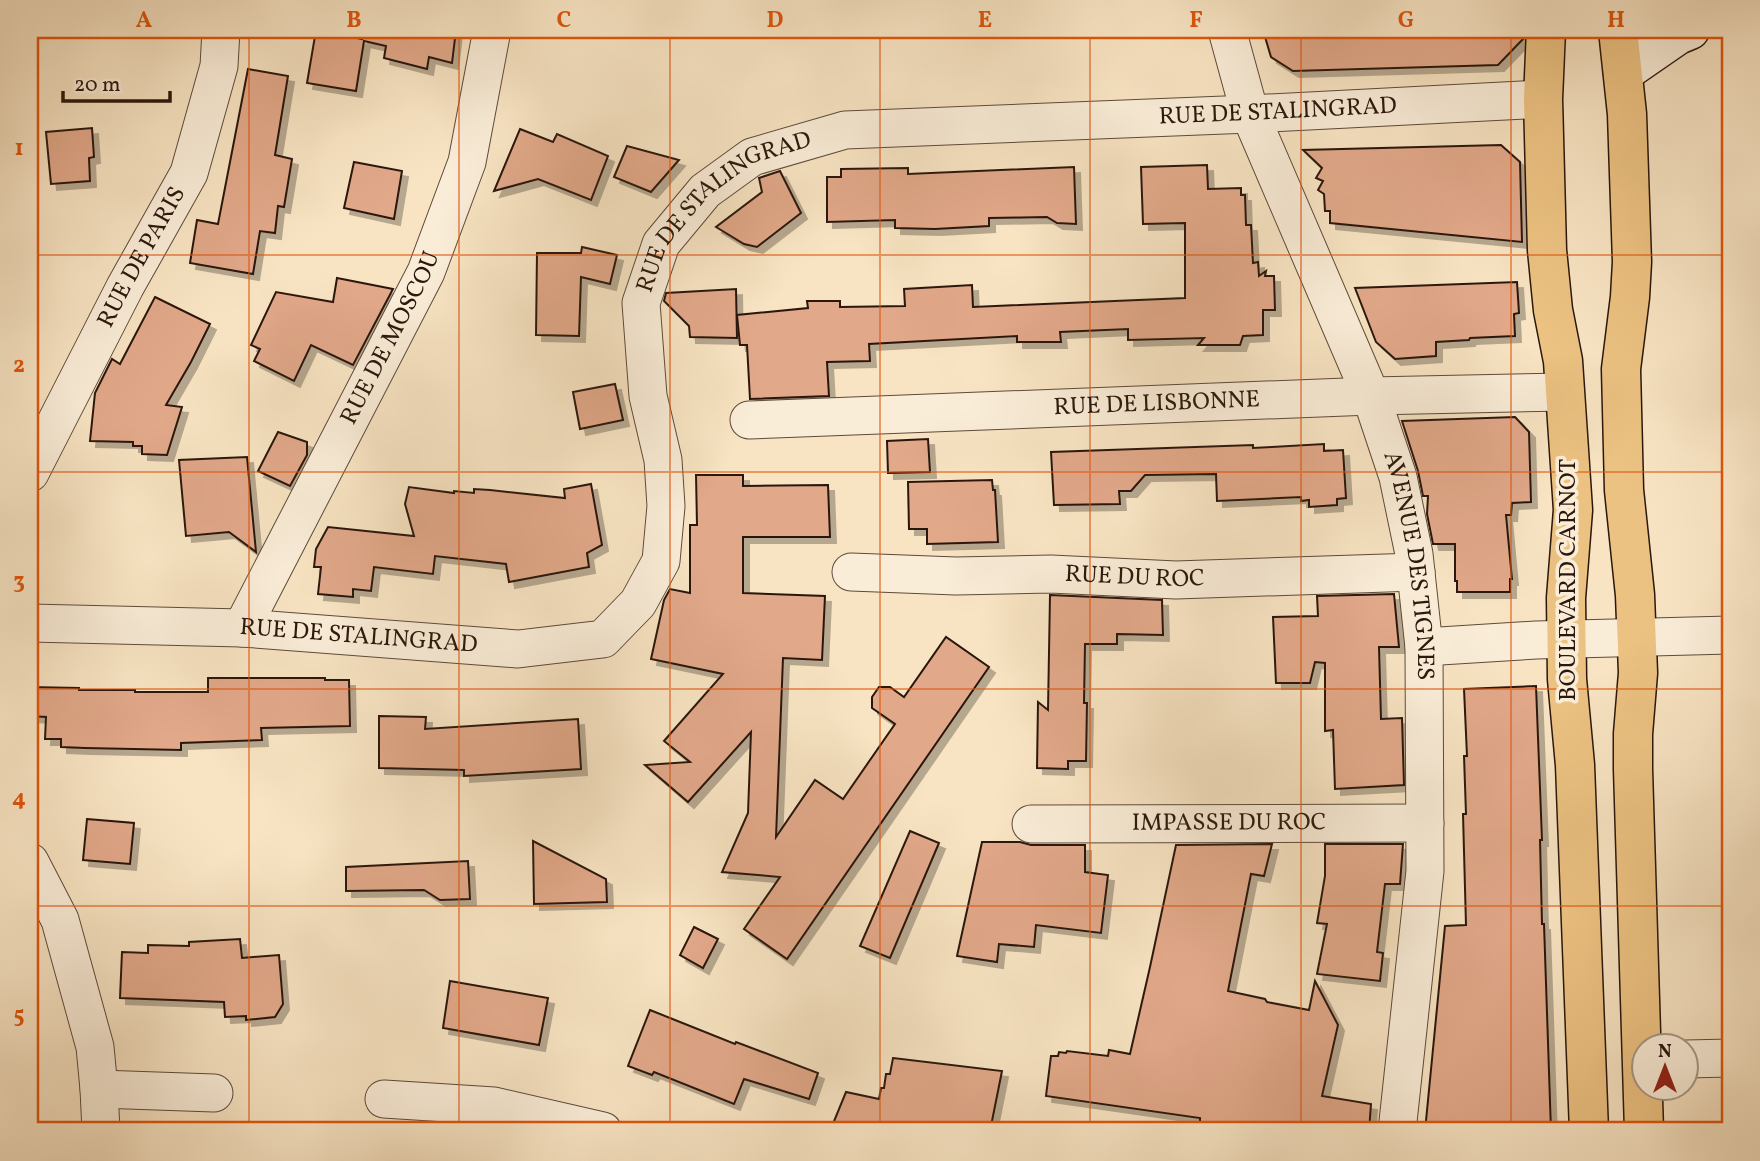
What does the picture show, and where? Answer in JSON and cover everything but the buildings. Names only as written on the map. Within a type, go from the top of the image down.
[{"type":"main road","name":"BOULEVARD CARNOT","points":[[1546,30],[1543,99],[1549,280],[1563,361],[1573,510],[1566,598],[1566,679],[1575,765],[1589,1131]]},
{"type":"main road","points":[[1618,30],[1627,114],[1632,262],[1621,383],[1624,490],[1635,594],[1637,673],[1633,769],[1642,1032]]},
{"type":"main road","points":[[1623,73],[1690,30]]},
{"type":"main road","points":[[1644,1102],[1644,1131]]},
{"type":"street","name":"RUE DE PARIS","points":[[30,474],[125,287],[189,173],[219,66],[221,30]]},
{"type":"street","name":"RUE DE MOSCOU","points":[[242,628],[426,272],[467,162],[492,30]]},
{"type":"street","name":"AVENUE DES TIGNES","points":[[1227,30],[1250,114],[1371,396],[1398,477],[1415,554],[1424,647],[1425,871],[1397,1131]]},
{"type":"street","name":"RUE DE STALINGRAD","points":[[30,624],[242,628],[518,649],[603,639],[638,603],[661,561],[666,506],[663,460],[648,396],[642,303],[661,244],[705,191],[752,158],[845,130],[1543,99]]},
{"type":"street","name":"RUE DE LISBONNE","points":[[749,420],[1371,396],[1565,392]]},
{"type":"street","name":"RUE DU ROC","points":[[851,572],[956,576],[1051,574],[1176,580],[1416,572]]},
{"type":"street","points":[[1424,647],[1730,635]]},
{"type":"street","name":"IMPASSE DU ROC","points":[[1031,824],[1425,823]]},
{"type":"street","points":[[30,862],[60,920],[94,1047],[101,1131]]},
{"type":"street","points":[[1700,1059],[1730,1058]]},
{"type":"street","points":[[99,1089],[214,1093]]},
{"type":"street","points":[[384,1099],[494,1106],[603,1131]]}]
